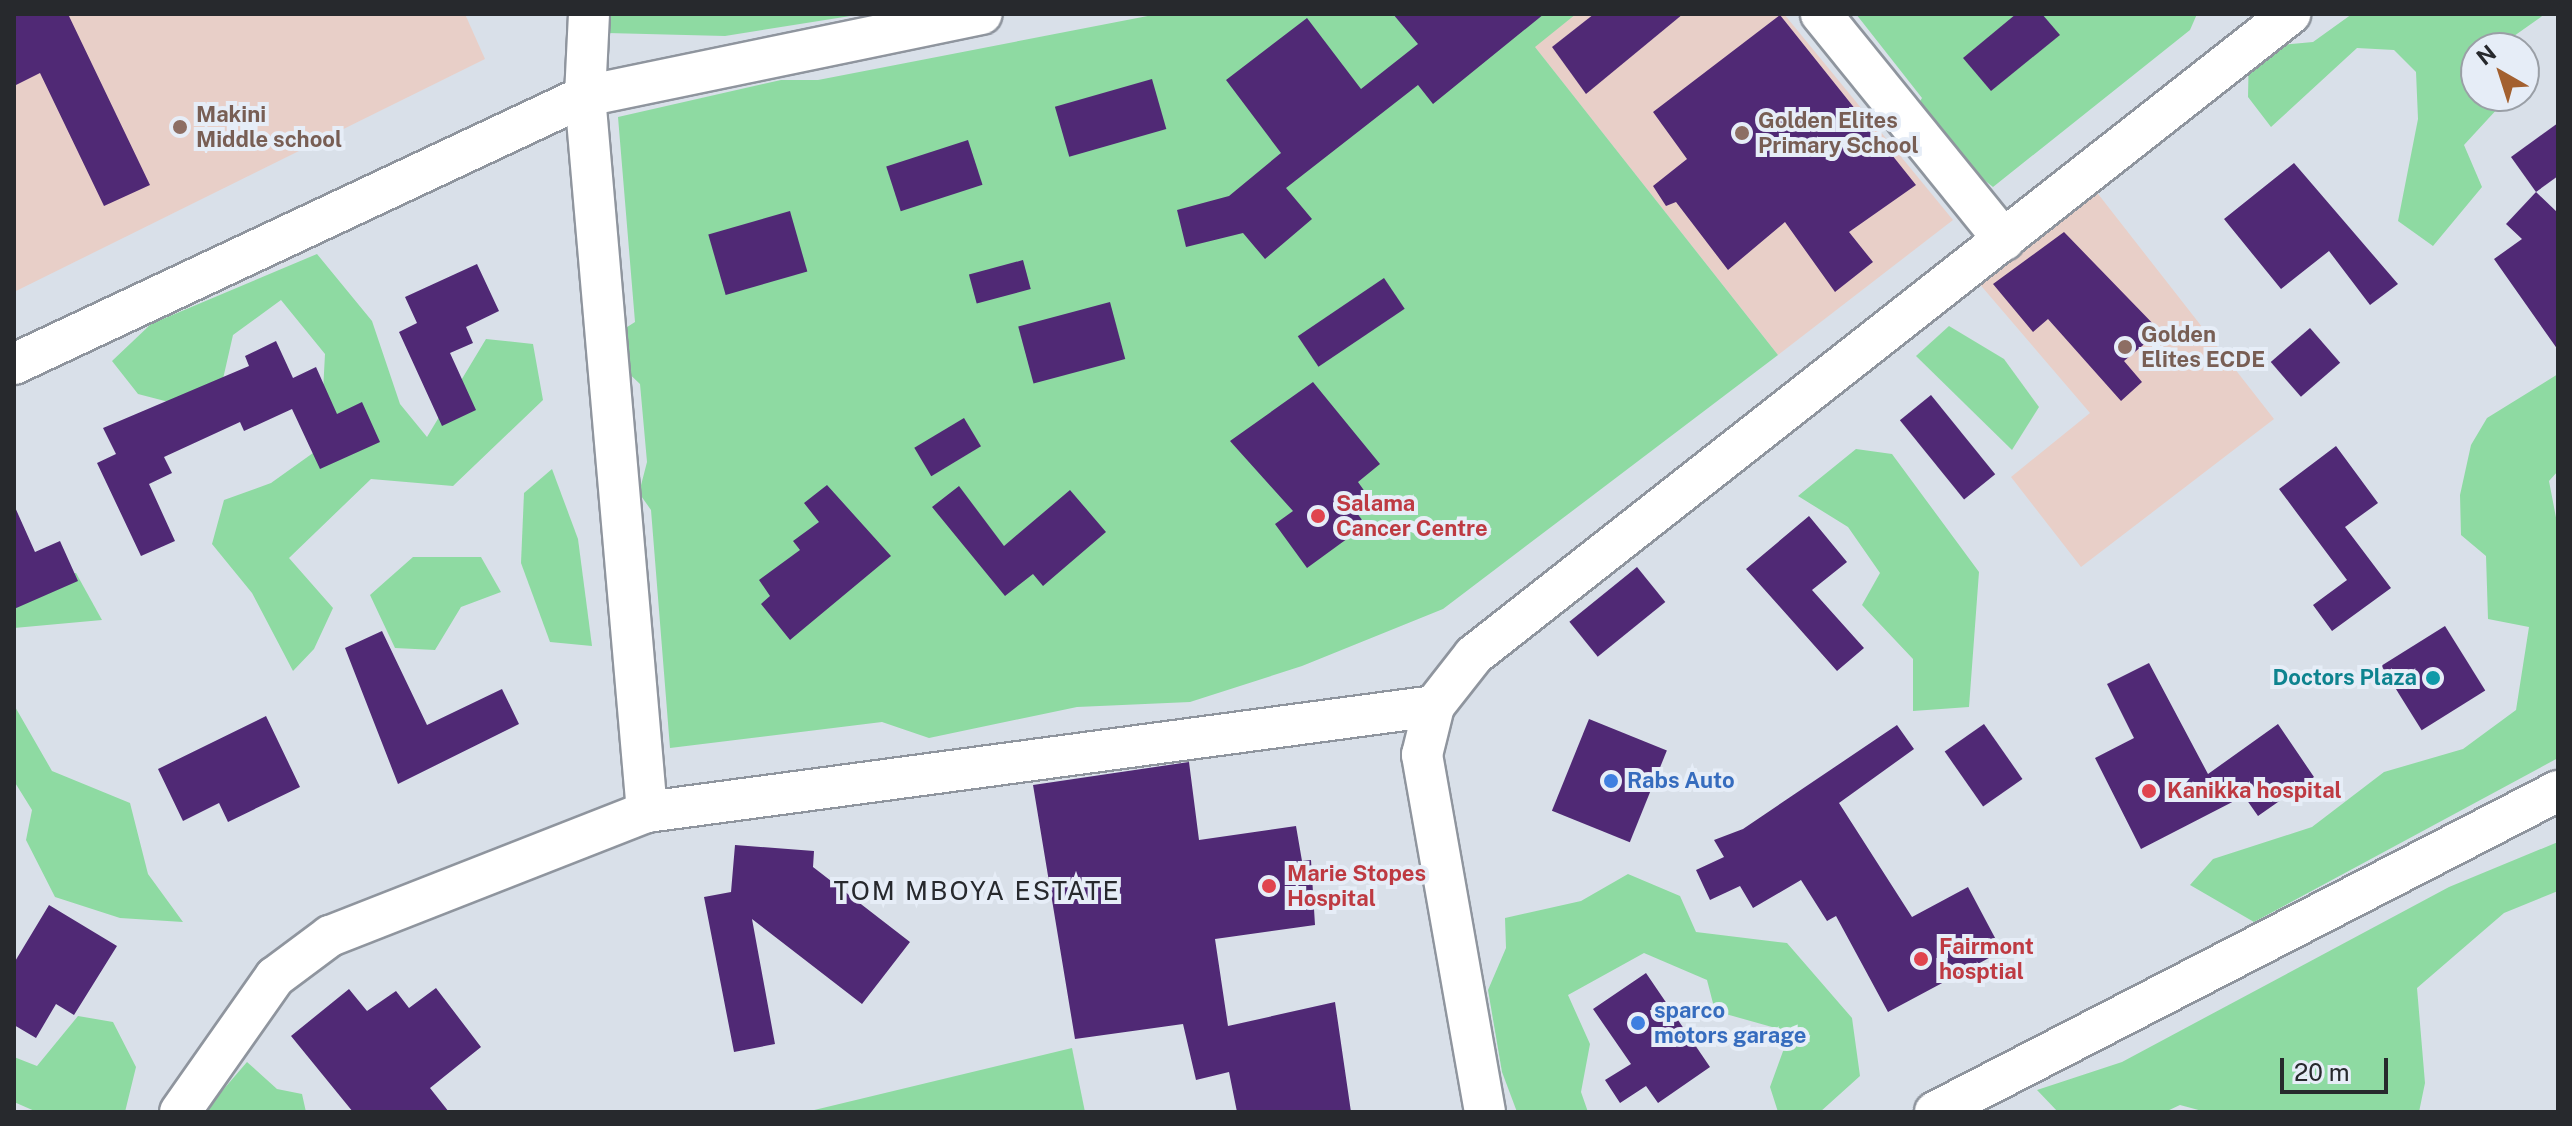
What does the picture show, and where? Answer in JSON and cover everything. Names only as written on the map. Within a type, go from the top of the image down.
[{"type":"street","points":[[589,14],[585,96],[647,812]]},
{"type":"street","points":[[14,364],[585,96],[982,14]]},
{"type":"street","points":[[1821,14],[2004,240]]},
{"type":"street","points":[[1485,1112],[1422,755],[1434,706],[1474,655],[2290,14]]},
{"type":"street","points":[[180,1112],[275,977],[330,936],[647,812],[1434,706]]},
{"type":"street","points":[[1935,1112],[2558,791]]},
{"type":"shaded area","name":"Makini Middle school","points":[[14,14],[465,14],[485,59],[14,292]]},
{"type":"shaded area","name":"Golden Elites Primary School","points":[[1576,14],[1784,14],[1953,220],[1778,355],[1534,46]]},
{"type":"shaded area","name":"Golden Elites ECDE","points":[[2095,190],[2274,419],[2081,567],[2011,477],[2090,413],[1977,281]]},
{"type":"green space","points":[[608,14],[863,14],[725,36],[607,33]]},
{"type":"green space","points":[[1158,14],[1576,14],[1535,47],[1778,355],[1443,609],[1302,666],[1190,702],[1077,707],[929,738],[882,722],[670,748],[651,510],[639,493],[647,462],[640,384],[621,366],[624,329],[635,322],[618,117],[781,80],[818,80]]},
{"type":"green space","points":[[1856,14],[2197,14],[2190,30],[1993,187],[1936,142],[1916,107],[1922,98]]},
{"type":"green space","points":[[2352,14],[2545,14],[2520,32],[2460,32],[2460,112],[2494,112],[2464,145],[2482,187],[2433,246],[2398,221],[2418,119],[2416,72],[2394,50],[2357,48],[2271,127],[2248,97],[2249,48],[2313,42]]},
{"type":"green space","points":[[317,254],[372,321],[400,404],[427,437],[486,339],[533,344],[543,400],[453,486],[371,479],[289,558],[333,608],[314,649],[293,671],[252,593],[212,544],[224,500],[271,483],[320,448],[325,354],[281,300],[233,335],[215,414],[138,394],[112,361],[151,324]]},
{"type":"green space","points":[[1949,326],[2004,359],[2039,407],[2012,450],[1916,356]]},
{"type":"green space","points":[[2558,374],[2558,471],[2549,481],[2558,528],[2558,758],[2254,922],[2190,885],[2213,859],[2312,827],[2384,772],[2463,749],[2516,710],[2529,627],[2488,619],[2486,556],[2461,535],[2460,495],[2471,445],[2487,418]]},
{"type":"green space","points":[[1856,449],[1892,454],[1979,572],[1969,707],[1913,711],[1913,659],[1862,605],[1880,573],[1848,527],[1798,496]]},
{"type":"green space","points":[[552,469],[578,539],[592,646],[550,642],[521,563],[524,493]]},
{"type":"green space","points":[[413,557],[481,557],[501,592],[461,607],[435,650],[395,648],[370,595]]},
{"type":"green space","points":[[76,573],[102,620],[14,628],[14,580]]},
{"type":"green space","points":[[14,705],[52,771],[130,803],[148,874],[183,922],[120,918],[55,897],[26,840],[32,810],[14,781]]},
{"type":"green space","points":[[2558,842],[2558,891],[2504,913],[2417,988],[2425,1083],[2419,1112],[2206,1112],[2180,1105],[2165,1112],[2058,1112],[2037,1090],[2122,1062],[2449,887]]},
{"type":"green space","points":[[1628,874],[1680,896],[1696,932],[1787,943],[1852,1018],[1860,1076],[1820,1112],[1778,1112],[1770,1087],[1790,1032],[1715,1011],[1707,980],[1644,953],[1568,995],[1590,1044],[1581,1092],[1588,1112],[1517,1112],[1502,1072],[1488,990],[1506,948],[1505,918],[1581,901]]},
{"type":"green space","points":[[78,1016],[113,1022],[136,1067],[125,1112],[37,1112],[14,1102],[14,1057],[37,1066]]},
{"type":"green space","points":[[1072,1048],[1085,1112],[806,1112]]},
{"type":"green space","points":[[247,1062],[277,1089],[302,1094],[306,1112],[204,1112]]},
{"type":"building","points":[[14,14],[68,14],[150,185],[104,206],[40,73],[14,86]]},
{"type":"building","points":[[1393,14],[1544,14],[1433,104],[1418,85],[1286,188],[1312,219],[1265,259],[1243,233],[1186,247],[1177,210],[1229,196],[1281,153],[1226,80],[1307,18],[1361,89],[1418,44]]},
{"type":"building","points":[[1594,14],[1683,14],[1586,94],[1552,47]]},
{"type":"building","points":[[2016,14],[2042,14],[2060,35],[1991,91],[1963,58]]},
{"type":"building","points":[[1780,15],[1916,185],[1849,232],[1873,262],[1835,292],[1785,222],[1728,270],[1676,202],[1666,206],[1653,186],[1687,159],[1653,112]]},
{"type":"building","points":[[1152,79],[1166,129],[1069,157],[1055,107]]},
{"type":"building","points":[[2558,123],[2558,176],[2536,192],[2511,157]]},
{"type":"building","points":[[968,140],[983,185],[901,211],[886,167]]},
{"type":"building","points":[[2294,163],[2398,284],[2370,305],[2329,251],[2281,289],[2224,219]]},
{"type":"building","points":[[2536,192],[2558,213],[2558,350],[2494,259],[2522,239],[2506,224]]},
{"type":"building","points":[[790,211],[807,272],[726,295],[708,234]]},
{"type":"building","points":[[2064,232],[2160,331],[2124,361],[2142,382],[2121,401],[2048,319],[2033,332],[1993,284]]},
{"type":"building","points":[[1023,260],[1031,289],[977,303],[969,274]]},
{"type":"building","points":[[477,264],[499,311],[466,327],[473,343],[450,353],[476,410],[442,426],[399,332],[417,323],[405,297]]},
{"type":"building","points":[[1384,278],[1405,309],[1318,367],[1298,336]]},
{"type":"building","points":[[1110,302],[1125,359],[1034,384],[1018,327]]},
{"type":"building","points":[[2310,328],[2340,363],[2301,397],[2271,362]]},
{"type":"building","points":[[276,341],[293,378],[316,367],[337,414],[362,402],[380,442],[320,469],[292,409],[244,431],[240,422],[164,457],[172,473],[149,484],[175,541],[141,556],[97,463],[116,454],[103,428],[249,366],[245,356]]},
{"type":"building","points":[[1313,382],[1380,464],[1358,482],[1368,496],[1353,508],[1366,525],[1307,568],[1275,524],[1293,511],[1230,441]]},
{"type":"building","points":[[1931,395],[1995,474],[1964,499],[1900,420]]},
{"type":"building","points":[[964,418],[981,446],[931,476],[914,448]]},
{"type":"building","points":[[2336,446],[2378,503],[2345,527],[2391,588],[2332,631],[2313,605],[2347,580],[2279,489]]},
{"type":"building","points":[[827,485],[891,556],[790,640],[761,604],[770,596],[759,580],[800,550],[793,541],[819,522],[804,503]]},
{"type":"building","points":[[959,486],[1004,546],[1070,490],[1106,532],[1043,586],[1033,574],[1005,596],[932,507]]},
{"type":"building","points":[[14,505],[35,552],[60,541],[78,581],[14,609]]},
{"type":"building","points":[[1809,516],[1847,562],[1812,590],[1864,648],[1837,671],[1746,569]]},
{"type":"building","points":[[1637,567],[1665,602],[1598,657],[1569,622]]},
{"type":"building","name":"Doctors Plaza","points":[[2445,626],[2485,690],[2422,730],[2381,666]]},
{"type":"building","points":[[382,631],[427,725],[502,689],[519,724],[398,784],[345,648]]},
{"type":"building","points":[[2149,663],[2208,774],[2278,724],[2314,777],[2258,816],[2244,796],[2141,849],[2095,758],[2134,738],[2107,684]]},
{"type":"building","points":[[266,716],[300,787],[228,822],[219,803],[183,821],[158,769]]},
{"type":"building","name":"Rabs Auto","points":[[1589,719],[1667,750],[1630,842],[1552,811]]},
{"type":"building","points":[[1984,724],[2022,779],[1983,806],[1945,752]]},
{"type":"building","points":[[1897,725],[1914,749],[1839,803],[1912,917],[1968,887],[2002,951],[1888,1012],[1836,916],[1827,921],[1801,880],[1753,908],[1740,886],[1710,900],[1696,870],[1724,857],[1714,840],[1743,829]]},
{"type":"building","points":[[1189,762],[1199,840],[1296,826],[1302,861],[1311,860],[1315,925],[1215,939],[1228,1026],[1335,1002],[1351,1112],[1237,1112],[1229,1072],[1196,1080],[1183,1024],[1075,1039],[1033,785]]},
{"type":"building","points":[[735,845],[814,851],[813,867],[910,942],[862,1004],[752,919],[775,1044],[734,1052],[704,897],[731,892]]},
{"type":"building","points":[[49,905],[117,946],[74,1015],[56,1004],[36,1038],[14,1025],[14,963]]},
{"type":"building","points":[[1646,973],[1710,1067],[1658,1103],[1646,1086],[1620,1103],[1605,1080],[1631,1064],[1593,1009]]},
{"type":"building","points":[[436,988],[481,1047],[430,1088],[449,1112],[353,1112],[291,1036],[349,989],[367,1011],[396,991],[409,1008]]},
{"type":"place","name":"Makini Middle school","points":[[180,127]]},
{"type":"place","name":"Golden Elites Primary School","points":[[1742,133]]},
{"type":"place","name":"Golden Elites ECDE","points":[[2125,347]]},
{"type":"place","name":"Salama Cancer Centre","points":[[1318,516]]},
{"type":"place","name":"Doctors Plaza","points":[[2433,678]]},
{"type":"place","name":"Rabs Auto","points":[[1611,781]]},
{"type":"place","name":"Kanikka hospital","points":[[2149,791]]},
{"type":"place","name":"Marie Stopes Hospital","points":[[1269,886]]},
{"type":"place","name":"Fairmont hosptial","points":[[1921,959]]},
{"type":"place","name":"sparco motors garage","points":[[1638,1023]]},
{"type":"district","name":"TOM MBOYA ESTATE","points":[[977,891]]}]
